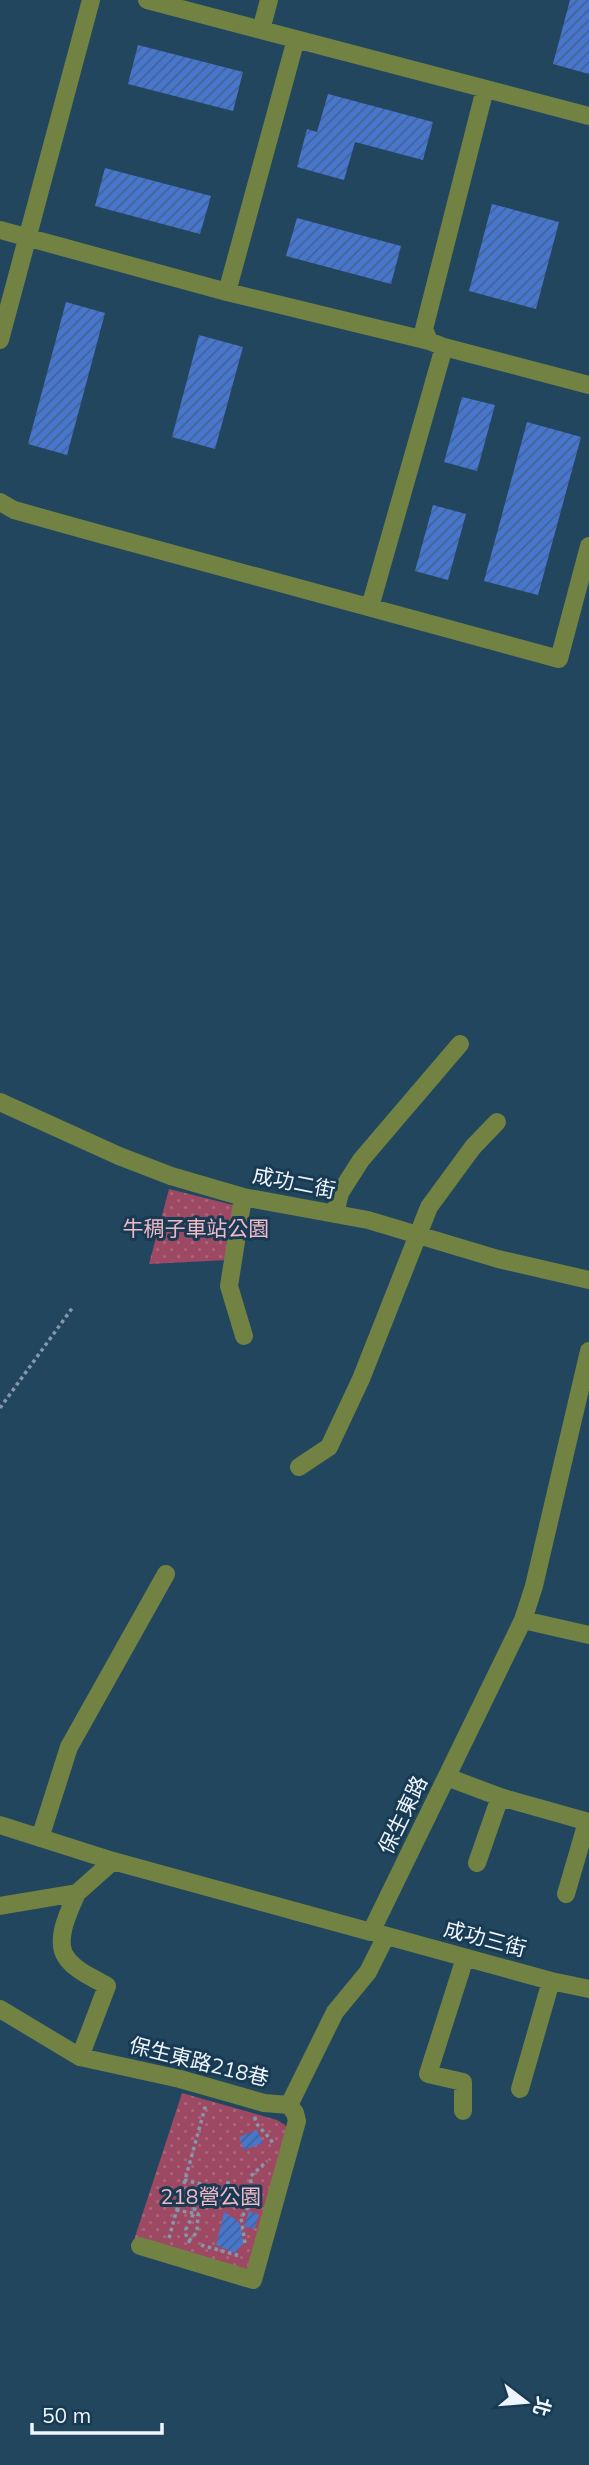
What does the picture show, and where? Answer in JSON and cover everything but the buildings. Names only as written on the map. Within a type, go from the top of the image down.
[{"type":"street","points":[[0,340],[91,0]]},
{"type":"street","points":[[147,0],[589,116]]},
{"type":"street","points":[[261,30],[269,0]]},
{"type":"street","points":[[227,292],[296,39]]},
{"type":"street","points":[[436,344],[424,329],[485,89]]},
{"type":"street","points":[[0,230],[227,292],[589,385]]},
{"type":"street","points":[[370,607],[436,344]]},
{"type":"street","points":[[0,502],[14,510],[559,659],[589,546]]},
{"type":"street","points":[[335,1214],[340,1194],[361,1160],[460,1044]]},
{"type":"street","name":"成功二街","points":[[0,1102],[171,1176],[243,1196],[368,1220],[498,1259],[589,1280]]},
{"type":"street","points":[[299,1467],[329,1447],[361,1379],[429,1207],[473,1147],[497,1122]]},
{"type":"street","points":[[243,1196],[229,1286],[244,1336]]},
{"type":"street","name":"保生東路","points":[[378,1934],[447,1777],[523,1619],[534,1586],[585,1387],[589,1350]]},
{"type":"street","points":[[40,1838],[69,1747],[166,1574]]},
{"type":"street","points":[[523,1619],[589,1635]]},
{"type":"street","points":[[447,1777],[500,1797],[588,1822],[566,1894]]},
{"type":"street","points":[[477,1863],[500,1797]]},
{"type":"street","points":[[0,1825],[113,1861],[378,1934]]},
{"type":"street","points":[[80,2057],[107,1986],[65,1957],[61,1943],[77,1893],[113,1861]]},
{"type":"street","points":[[0,1906],[77,1893]]},
{"type":"street","name":"成功三街","points":[[378,1934],[589,1989]]},
{"type":"street","name":"保生東路218巷","points":[[0,2009],[80,2057],[259,2102],[289,2105],[335,2012],[368,1972],[378,1934]]},
{"type":"street","points":[[463,2111],[463,2082],[428,2074],[465,1958]]},
{"type":"street","points":[[520,2089],[551,1981]]},
{"type":"street","points":[[140,2246],[179,2252],[226,2273],[248,2280],[254,2278],[297,2121],[289,2105]]},
{"type":"path","points":[[0,1408],[73,1307]]},
{"type":"path","points":[[179,2252],[176,2210],[211,2088]]},
{"type":"path","points":[[259,2102],[254,2121],[270,2136],[272,2147]]},
{"type":"path","points":[[226,2273],[240,2256],[245,2242],[241,2218],[250,2204],[251,2176],[268,2158]]},
{"type":"path","points":[[184,2180],[225,2191],[250,2204],[272,2211]]},
{"type":"path","points":[[225,2191],[229,2180]]},
{"type":"path","points":[[179,2252],[194,2213],[199,2183]]},
{"type":"path","points":[[176,2210],[198,2214],[199,2225],[195,2235],[179,2252]]},
{"type":"path","points":[[179,2252],[219,2249],[240,2256]]},
{"type":"green space","name":"牛稠子車站公園","points":[[169,1189],[237,1206],[227,1260],[149,1264]]},
{"type":"green space","name":"218營公園","points":[[182,2093],[277,2120],[285,2125],[289,2133],[254,2268],[240,2271],[134,2240]]}]
